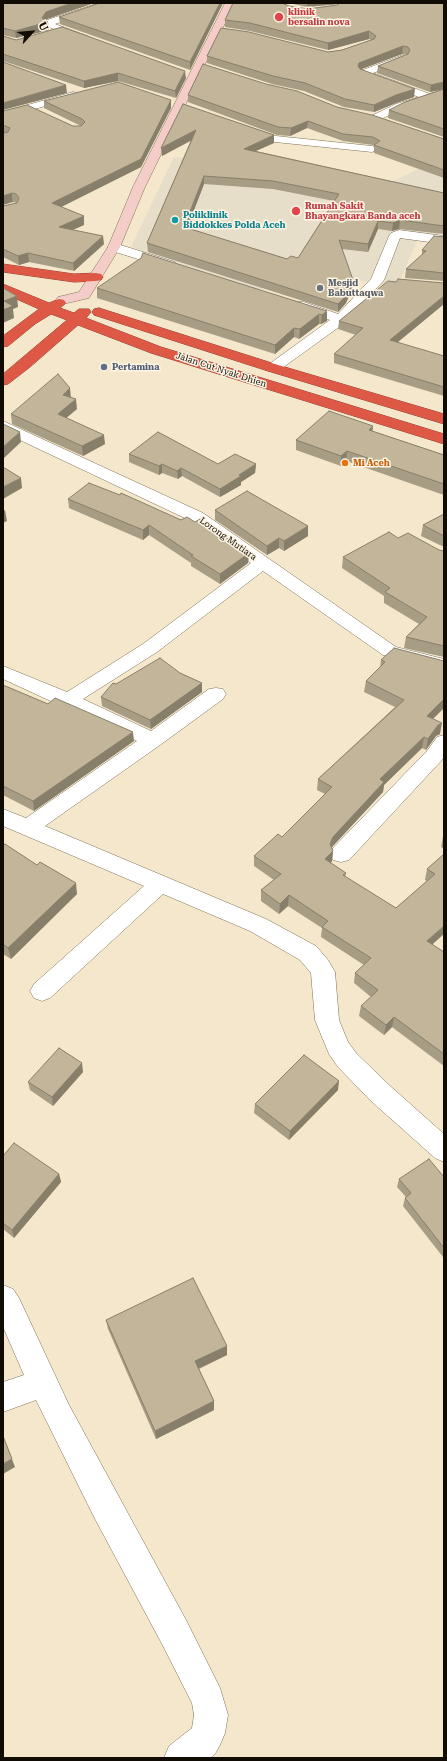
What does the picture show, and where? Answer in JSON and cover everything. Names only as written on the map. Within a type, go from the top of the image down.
[{"type":"highway","points":[[3,268],[74,278],[96,278]]},
{"type":"highway","points":[[3,273],[30,285]]},
{"type":"highway","name":"Jalan Cut Nyak Dhien","points":[[3,288],[48,308],[156,350],[444,439]]},
{"type":"highway","name":"Jalan Cut Nyak Dhien","points":[[50,294],[63,300],[86,302],[273,368],[444,419]]},
{"type":"highway","points":[[3,344],[48,308],[63,300]]},
{"type":"highway","points":[[3,381],[25,364],[76,319],[86,302]]},
{"type":"main road","points":[[86,302],[96,278],[114,247],[139,187],[184,106],[189,75],[198,65],[230,3]]},
{"type":"street","points":[[99,43],[49,25],[50,22],[108,3]]},
{"type":"street","points":[[50,34],[63,30]]},
{"type":"street","points":[[217,30],[230,32]]},
{"type":"street","points":[[403,58],[364,73],[428,97]]},
{"type":"street","points":[[198,65],[211,69]]},
{"type":"street","points":[[3,115],[83,93],[68,88]]},
{"type":"street","points":[[375,118],[400,106],[444,93]]},
{"type":"street","points":[[167,100],[184,106]]},
{"type":"street","points":[[30,108],[44,114]]},
{"type":"street","points":[[361,116],[375,118],[387,123]]},
{"type":"street","points":[[233,124],[275,139],[372,150]]},
{"type":"street","points":[[273,368],[341,319],[377,280],[395,236],[399,234],[444,240]]},
{"type":"street","points":[[114,247],[182,269]]},
{"type":"street","points":[[377,280],[392,282]]},
{"type":"street","points":[[288,302],[341,319]]},
{"type":"street","name":"Lorong Mutiara","points":[[3,426],[197,517],[390,651],[444,665]]},
{"type":"street","points":[[68,700],[150,648],[262,563]]},
{"type":"street","points":[[3,672],[68,700],[153,740]]},
{"type":"street","points":[[28,827],[216,694]]},
{"type":"street","points":[[341,854],[434,756],[444,742]]},
{"type":"street","points":[[3,817],[258,926],[308,953],[320,966],[323,972],[327,1020],[338,1047],[347,1060],[380,1093],[444,1150]]},
{"type":"street","points":[[42,991],[160,884]]},
{"type":"street","points":[[3,1299],[9,1308],[43,1383],[104,1506],[174,1632],[208,1700],[211,1715],[208,1733],[203,1742],[181,1758]]},
{"type":"street","points":[[3,1397],[43,1383]]},
{"type":"shaded area","name":"Rumah Sakit Bhayangkara Banda aceh","points":[[174,157],[238,165],[360,196],[434,162],[444,164],[444,225],[434,242],[417,241],[397,288],[294,267],[259,291],[131,247]]},
{"type":"building","points":[[3,3],[72,3],[46,12],[42,18],[48,22],[15,31],[3,28]]},
{"type":"building","points":[[100,3],[220,3],[190,62],[59,17]]},
{"type":"building","points":[[233,3],[282,3],[289,6],[308,9],[337,5],[340,3],[444,3],[444,82],[431,85],[378,66],[408,54],[410,50],[408,47],[403,46],[359,63],[358,66],[360,69],[415,89],[396,95],[374,105],[345,99],[305,83],[273,76],[207,56],[221,28],[249,32],[328,52],[342,50],[374,39],[376,36],[369,31],[328,43],[250,23],[225,20]]},
{"type":"building","points":[[62,27],[185,71],[175,91],[118,73],[84,81],[3,54],[3,36],[16,40]]},
{"type":"building","points":[[3,62],[66,85],[3,103]]},
{"type":"building","points":[[203,64],[266,84],[297,91],[337,107],[372,115],[444,139],[444,170],[374,145],[380,141],[373,137],[343,134],[308,121],[291,128],[278,127],[188,95]]},
{"type":"building","points":[[118,82],[171,100],[141,159],[52,203],[84,216],[59,227],[103,236],[73,263],[28,253],[18,256],[3,249],[3,206],[17,203],[19,198],[16,194],[12,193],[3,196],[3,133],[8,132],[10,128],[3,125],[3,111],[27,105],[73,126],[81,126],[85,122],[82,119],[44,101]]},
{"type":"building","points":[[444,89],[444,129],[389,110],[405,102]]},
{"type":"building","points":[[183,104],[274,135],[244,149],[444,193],[444,226],[400,220],[393,223],[378,221],[368,244],[339,240],[353,280],[347,295],[338,304],[147,243],[196,130],[161,148]],"holes":[[[204,176],[273,181],[339,194],[298,258],[291,256],[287,259],[184,227]]]},
{"type":"building","points":[[434,236],[444,237],[444,273],[406,269],[426,251],[422,250]]},
{"type":"building","points":[[143,253],[327,311],[322,315],[319,314],[300,329],[294,328],[275,345],[97,288],[141,258]]},
{"type":"building","points":[[398,279],[444,283],[444,296],[390,340],[444,356],[444,387],[334,354],[363,328],[339,321],[388,281],[396,282]]},
{"type":"building","points":[[3,288],[17,296],[4,301],[13,306],[3,310]]},
{"type":"building","points":[[58,374],[70,388],[63,395],[76,399],[58,414],[104,435],[82,446],[11,414]]},
{"type":"building","points":[[329,411],[373,426],[369,430],[444,455],[444,484],[347,451],[341,456],[296,440]]},
{"type":"building","points":[[3,424],[20,432],[3,447]]},
{"type":"building","points":[[158,432],[218,464],[235,454],[256,464],[239,475],[241,476],[220,489],[181,468],[177,471],[162,464],[159,466],[129,454]]},
{"type":"building","points":[[3,467],[21,478],[3,487]]},
{"type":"building","points":[[89,483],[120,495],[121,493],[181,520],[187,517],[195,522],[200,519],[249,553],[220,574],[191,556],[193,555],[149,525],[143,530],[68,499]]},
{"type":"building","points":[[247,491],[308,526],[284,541],[279,538],[267,546],[215,510]]},
{"type":"building","points":[[444,514],[444,536],[423,525]]},
{"type":"building","points":[[389,532],[398,538],[408,533],[439,550],[444,551],[444,646],[406,637],[427,617],[385,592],[390,588],[343,557]]},
{"type":"building","points":[[394,648],[444,661],[444,699],[427,716],[442,723],[438,725],[428,739],[424,737],[380,779],[384,782],[333,837],[330,844],[333,851],[325,859],[346,873],[343,875],[396,908],[435,874],[427,869],[444,854],[444,926],[427,941],[444,952],[444,1054],[394,1017],[386,1025],[361,1006],[378,990],[355,973],[371,958],[322,927],[328,921],[289,895],[280,904],[261,890],[281,874],[254,856],[278,834],[282,837],[332,787],[318,779],[404,700],[366,681],[385,662],[381,660]]},
{"type":"building","points":[[160,658],[180,673],[202,683],[150,720],[101,697],[113,683],[116,684]]},
{"type":"building","points":[[3,685],[48,704],[55,698],[133,732],[33,801],[3,786]]},
{"type":"building","points":[[5,844],[37,865],[40,862],[76,883],[8,948],[3,944],[3,846]]},
{"type":"building","points":[[59,1048],[82,1063],[52,1097],[28,1082]]},
{"type":"building","points":[[304,1055],[339,1081],[290,1131],[255,1104]]},
{"type":"building","points":[[14,1143],[59,1174],[12,1230],[3,1223],[3,1156]]},
{"type":"building","points":[[429,1159],[444,1177],[444,1248],[405,1198],[411,1193],[399,1179]]},
{"type":"building","points":[[193,1278],[227,1346],[195,1361],[214,1401],[155,1431],[106,1320]]},
{"type":"building","points":[[3,1436],[12,1459],[3,1464]]},
{"type":"place","name":"klinik bersalin nova","points":[[279,17]]},
{"type":"place","name":"Rumah Sakit Bhayangkara Banda aceh","points":[[296,211]]},
{"type":"place","name":"Poliklinik Biddokkes Polda Aceh","points":[[175,220]]},
{"type":"place","name":"Mesjid Babuttaqwa","points":[[320,288]]},
{"type":"place","name":"Pertamina","points":[[104,367]]},
{"type":"place","name":"Mi Aceh","points":[[345,463]]}]
